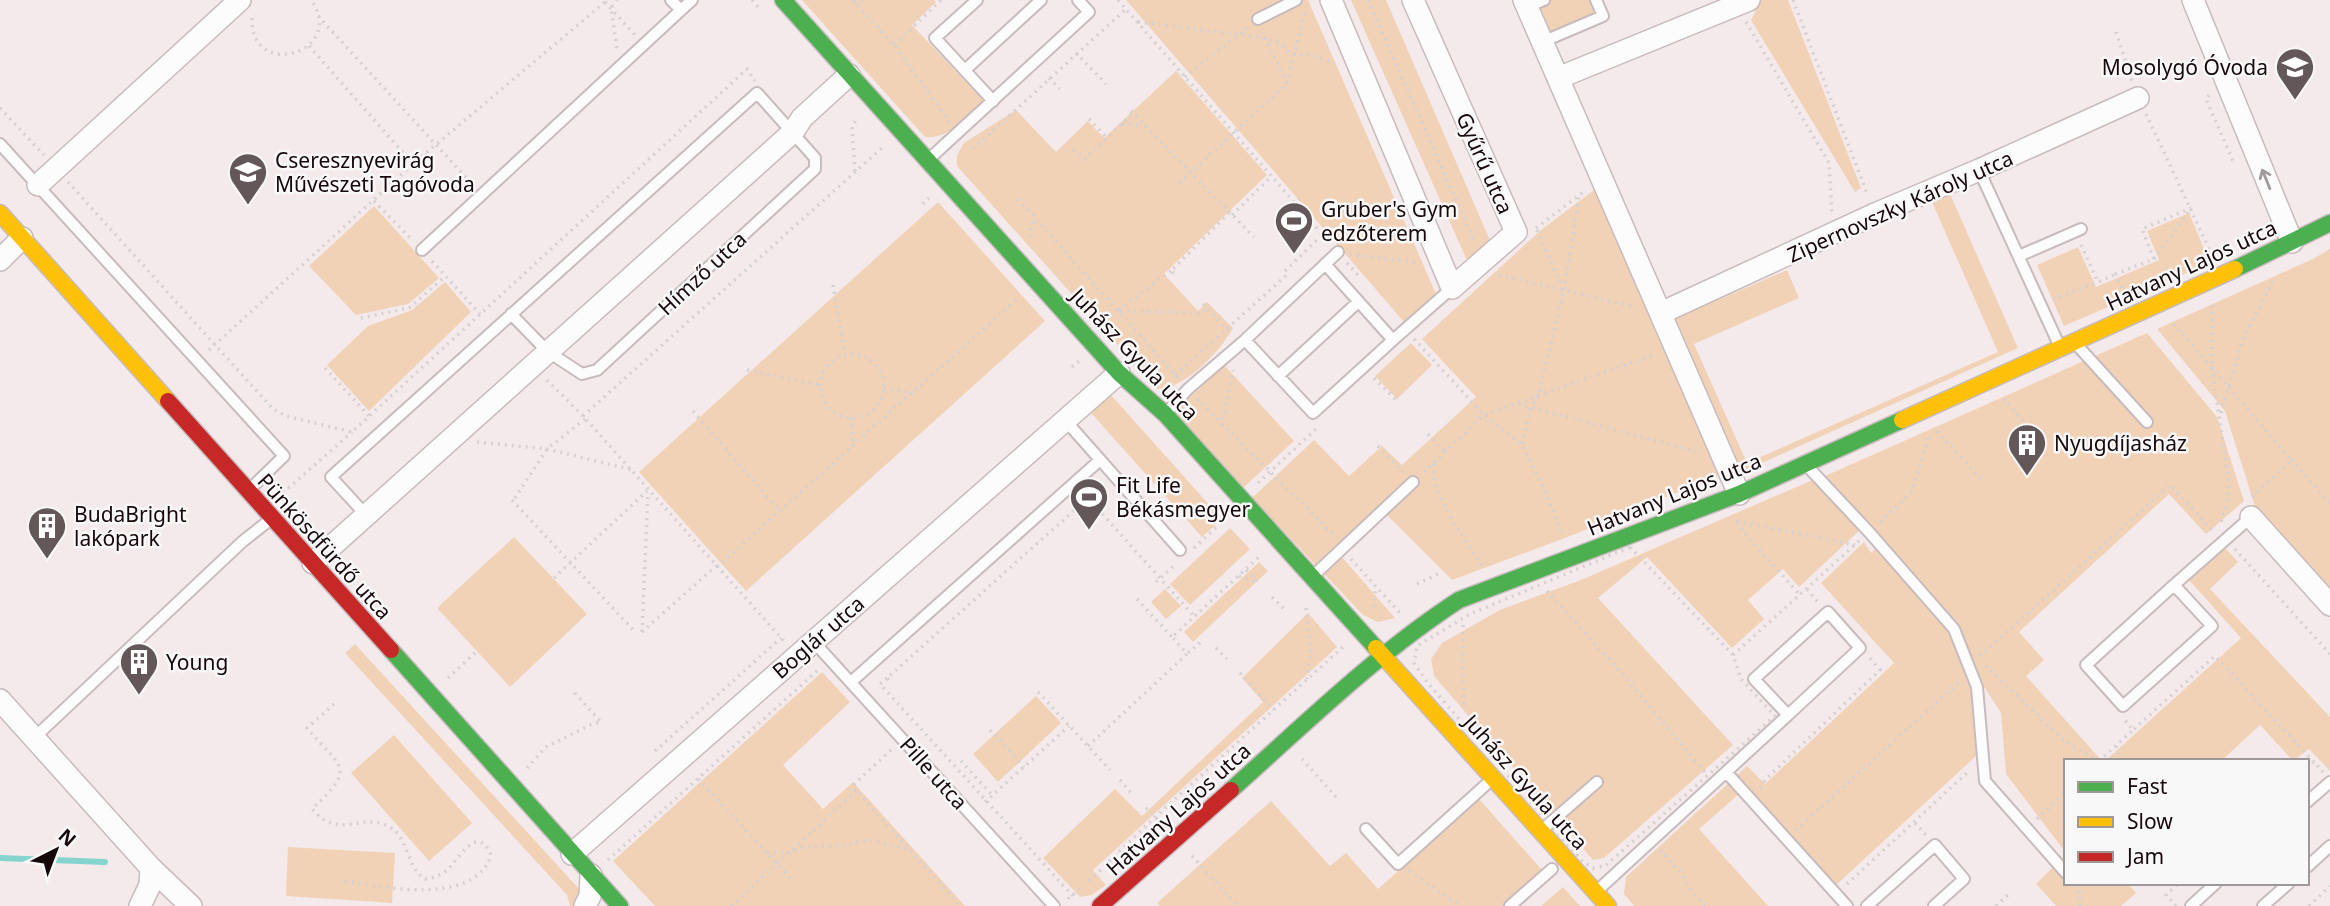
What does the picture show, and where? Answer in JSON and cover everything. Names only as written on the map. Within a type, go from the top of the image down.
[{"type":"street","name":"Juhász Gyula utca","points":[[783,0],[1119,373],[1165,414],[1493,778],[1545,827],[1608,906]]},
{"type":"street","points":[[1331,0],[1452,288]]},
{"type":"street","name":"Gyűrű utca","points":[[1413,0],[1516,232],[1485,266],[1452,288]]},
{"type":"street","points":[[2193,0],[2292,242]]},
{"type":"street","points":[[1531,2],[1542,42],[1739,494]]},
{"type":"street","points":[[1558,78],[1743,3]]},
{"type":"street","points":[[38,185],[246,5]]},
{"type":"street","name":"Hímző utca","points":[[313,563],[793,132],[802,118],[849,75]]},
{"type":"street","name":"Zipernovszky Károly utca","points":[[1661,313],[1875,214],[2138,98]]},
{"type":"street","name":"Pünkösdfürdő utca","points":[[0,214],[572,854],[598,869],[620,906]]},
{"type":"street","name":"Hatvany Lajos utca","points":[[1100,906],[1383,655],[1422,624],[1459,600],[1739,494],[2330,223]]},
{"type":"street","points":[[0,260],[22,238]]},
{"type":"street","name":"Boglár utca","points":[[572,854],[1119,373]]},
{"type":"street","points":[[2249,509],[2330,606]]},
{"type":"street","points":[[0,700],[151,868],[191,906]]},
{"type":"street","points":[[140,906],[150,885],[151,868]]},
{"type":"street","points":[[585,906],[598,869]]},
{"type":"lane","points":[[671,0],[681,10]]},
{"type":"lane","points":[[422,250],[692,0]]},
{"type":"lane","points":[[977,0],[935,38],[993,101]]},
{"type":"lane","points":[[965,71],[1041,0]]},
{"type":"lane","points":[[928,161],[1089,12],[1078,0]]},
{"type":"lane","points":[[1258,19],[1296,0]]},
{"type":"lane","points":[[1542,42],[1603,16],[1596,0]]},
{"type":"lane","points":[[365,514],[331,477],[757,93]]},
{"type":"lane","name":"Hímző utca","points":[[511,314],[539,358],[582,374],[597,370],[816,169],[815,158],[757,93]]},
{"type":"lane","points":[[0,144],[285,456],[248,491]]},
{"type":"lane","points":[[1979,170],[2019,256],[2067,345],[2147,422]]},
{"type":"lane","points":[[2019,256],[2078,230]]},
{"type":"lane","points":[[1165,414],[1188,389],[1338,252]]},
{"type":"lane","points":[[1325,264],[1393,340]]},
{"type":"lane","points":[[1241,343],[1279,376],[1313,413],[1452,288]]},
{"type":"lane","points":[[1279,376],[1357,302]]},
{"type":"lane","points":[[1065,420],[1180,550]]},
{"type":"lane","points":[[851,682],[1100,460]]},
{"type":"lane","points":[[1804,464],[1817,474],[1954,629],[1977,687],[1985,781],[2064,871]]},
{"type":"lane","points":[[1313,576],[1413,482]]},
{"type":"lane","points":[[2174,585],[2211,626],[2123,706],[2086,665],[2174,585],[2226,539],[2249,509]]},
{"type":"lane","points":[[34,738],[242,542],[273,518]]},
{"type":"lane","points":[[1595,892],[1653,840],[1726,772],[1788,715],[1860,648],[1828,612],[1754,679],[1788,715]]},
{"type":"lane","name":"Pille utca","points":[[813,641],[972,815],[1060,903]]},
{"type":"lane","points":[[1726,772],[1847,906]]},
{"type":"lane","points":[[1366,829],[1398,864],[1493,778]]},
{"type":"lane","points":[[2309,800],[2329,780]]},
{"type":"lane","points":[[1545,827],[1597,782]]},
{"type":"lane","points":[[1867,906],[1935,845],[1964,879],[1934,906]]},
{"type":"lane","points":[[2309,865],[2330,846]]},
{"type":"lane","points":[[1510,906],[1552,869]]},
{"type":"lane","points":[[2191,906],[2214,885]]},
{"type":"lane","points":[[2263,906],[2287,885]]},
{"type":"path","points":[[311,0],[318,16],[482,194]]},
{"type":"path","points":[[617,0],[611,8],[620,66]]},
{"type":"path","points":[[854,1],[863,0]]},
{"type":"path","points":[[894,45],[941,0]]},
{"type":"path","points":[[1118,0],[1363,281]]},
{"type":"path","points":[[1179,183],[1287,84],[1308,0]]},
{"type":"path","points":[[1368,0],[1485,266],[1564,290],[1661,313]]},
{"type":"path","points":[[1793,0],[1875,214]]},
{"type":"path","points":[[197,361],[413,164],[605,1],[643,44]]},
{"type":"path","points":[[854,1],[894,45],[957,133]]},
{"type":"path","points":[[1743,3],[1829,163],[1834,235]]},
{"type":"path","points":[[246,5],[258,43],[278,55],[290,55],[309,46],[316,37],[318,16]]},
{"type":"path","points":[[973,149],[1126,9]]},
{"type":"path","points":[[1185,77],[1258,19],[1287,84]]},
{"type":"path","points":[[1138,22],[1237,36],[1244,34],[1279,43],[1288,51],[1341,64]]},
{"type":"path","points":[[2116,32],[2138,98],[2216,264]]},
{"type":"path","points":[[309,46],[413,164]]},
{"type":"path","points":[[1076,53],[1106,84]]},
{"type":"path","points":[[276,499],[747,69],[755,78],[757,93]]},
{"type":"path","points":[[1049,78],[1060,89]]},
{"type":"path","points":[[0,108],[273,410],[286,416],[352,432]]},
{"type":"path","points":[[1073,150],[1085,159],[1132,112],[1254,237]]},
{"type":"path","points":[[855,171],[852,126],[858,118]]},
{"type":"path","points":[[1089,119],[1107,138]]},
{"type":"path","points":[[1122,124],[1145,125]]},
{"type":"path","points":[[636,633],[513,499],[547,449],[890,140]]},
{"type":"path","points":[[1117,311],[1172,272],[1271,177]]},
{"type":"path","points":[[1526,236],[1600,179]]},
{"type":"path","points":[[1521,445],[1531,407],[1538,396],[1564,290],[1580,195]]},
{"type":"path","points":[[1018,199],[1222,426],[1271,471],[1404,617]]},
{"type":"path","points":[[374,200],[480,314]]},
{"type":"path","points":[[2154,259],[2142,229],[2192,208]]},
{"type":"path","points":[[2048,301],[2154,259],[2192,208]]},
{"type":"path","points":[[1536,228],[1564,290]]},
{"type":"path","points":[[2078,230],[2098,282]]},
{"type":"path","points":[[1175,375],[1228,330],[1322,235]]},
{"type":"path","points":[[1338,252],[1427,264]]},
{"type":"path","points":[[2220,415],[2243,339],[2272,283],[2268,271]]},
{"type":"path","points":[[2116,274],[2128,302]]},
{"type":"path","points":[[361,318],[409,308],[446,276]]},
{"type":"path","points":[[833,285],[845,354]]},
{"type":"path","points":[[648,490],[642,632],[1025,292]]},
{"type":"path","points":[[2211,297],[2212,369],[2229,483],[2225,513],[2219,527]]},
{"type":"path","points":[[1117,311],[1201,313],[1205,306],[1228,330]]},
{"type":"path","points":[[2168,317],[2330,503]]},
{"type":"path","points":[[1423,330],[1413,338],[1485,415],[1521,445],[1543,486],[1565,541]]},
{"type":"path","points":[[1222,426],[1241,343]]},
{"type":"path","points":[[1378,446],[1413,482],[1485,415],[1674,347]]},
{"type":"path","points":[[845,354],[855,354],[874,362],[881,371],[884,388],[880,402],[874,410],[865,416],[851,418],[834,413],[826,405],[820,385],[827,365],[845,354]]},
{"type":"path","points":[[539,358],[584,417],[797,656]]},
{"type":"path","points":[[325,368],[369,416]]},
{"type":"path","points":[[747,369],[820,385]]},
{"type":"path","points":[[1372,377],[1398,402]]},
{"type":"path","points":[[884,388],[913,393]]},
{"type":"path","points":[[1998,394],[2035,434]]},
{"type":"path","points":[[1517,403],[1723,458]]},
{"type":"path","points":[[693,411],[780,511]]},
{"type":"path","points":[[851,418],[853,446]]},
{"type":"path","points":[[1733,655],[1910,493],[1933,426],[1981,479]]},
{"type":"path","points":[[1428,434],[1445,452]]},
{"type":"path","points":[[471,441],[547,449],[630,468]]},
{"type":"path","points":[[2249,509],[2291,460]]},
{"type":"path","points":[[1434,462],[1433,476],[1441,498],[1485,571]]},
{"type":"path","points":[[2096,759],[2066,742],[1978,658],[2170,485],[2214,532],[2228,518]]},
{"type":"path","points":[[554,579],[648,490]]},
{"type":"path","points":[[993,796],[880,684],[1088,498],[1158,580],[1194,616]]},
{"type":"path","points":[[1800,595],[1735,521],[1855,545]]},
{"type":"path","points":[[2226,539],[2330,654]]},
{"type":"path","points":[[1630,547],[1733,655],[1741,679],[1775,716],[1605,866],[1593,868],[1545,827],[1414,663],[1417,646],[1463,618],[1630,547]]},
{"type":"path","points":[[1172,637],[1261,556]]},
{"type":"path","points":[[1239,576],[1259,583],[1245,570]]},
{"type":"path","points":[[1417,584],[1440,573]]},
{"type":"path","points":[[1541,584],[1708,775]]},
{"type":"path","points":[[1372,611],[1377,586]]},
{"type":"path","points":[[1272,597],[1285,610]]},
{"type":"path","points":[[1137,598],[1187,654]]},
{"type":"path","points":[[1307,608],[1311,650],[1307,680]]},
{"type":"path","points":[[1463,618],[1464,724]]},
{"type":"path","points":[[655,752],[780,635]]},
{"type":"path","points":[[1088,746],[1202,641]]},
{"type":"path","points":[[1216,648],[1227,659]]},
{"type":"path","points":[[1060,903],[1073,896],[1154,817],[1342,648]]},
{"type":"path","points":[[1765,780],[1880,670],[1860,648]]},
{"type":"path","points":[[443,682],[477,651]]},
{"type":"path","points":[[2101,759],[2215,656],[2329,780]]},
{"type":"path","points":[[598,869],[824,665]]},
{"type":"path","points":[[1787,839],[1970,672]]},
{"type":"path","points":[[1240,673],[1274,710]]},
{"type":"path","points":[[524,771],[546,747],[601,722],[575,693],[577,691]]},
{"type":"path","points":[[1038,692],[1110,770]]},
{"type":"path","points":[[334,704],[307,728],[340,766],[341,777],[338,784],[312,809],[319,817],[336,825],[369,822],[390,827],[400,839],[416,872],[425,879],[435,878],[446,871],[470,844],[483,844],[491,855],[486,871],[478,879],[448,891],[415,892],[340,880]]},
{"type":"path","points":[[2116,710],[2133,730]]},
{"type":"path","points":[[972,815],[1069,726]]},
{"type":"path","points":[[990,730],[1024,766]]},
{"type":"path","points":[[897,745],[852,786],[960,906]]},
{"type":"path","points":[[2116,746],[2120,759]]},
{"type":"path","points":[[1298,755],[1336,797]]},
{"type":"path","points":[[1836,894],[1982,759]]},
{"type":"path","points":[[957,762],[986,802],[1073,896]]},
{"type":"path","points":[[2309,766],[2314,762]]},
{"type":"path","points":[[698,779],[792,880]]},
{"type":"path","points":[[1120,780],[1133,794]]},
{"type":"path","points":[[731,906],[856,790]]},
{"type":"path","points":[[2026,829],[2064,794]]},
{"type":"path","points":[[1146,808],[1154,817]]},
{"type":"path","points":[[1653,840],[1662,854],[1682,874],[1692,892],[1707,906]]},
{"type":"path","points":[[767,853],[789,853],[803,847],[869,841],[909,849]]},
{"type":"path","points":[[1189,853],[1237,906]]},
{"type":"path","points":[[1398,864],[1460,906]]},
{"type":"path","points":[[2075,885],[2080,895]]},
{"type":"path","points":[[2080,906],[2082,885]]},
{"type":"path","points":[[2176,906],[2166,895],[2177,885]]},
{"type":"path","points":[[2309,906],[2330,886]]},
{"type":"path","points":[[1996,906],[2011,892]]},
{"type":"shaded area","points":[[802,0],[934,0],[936,2],[912,25],[983,100],[950,131],[934,137],[925,137]]},
{"type":"shaded area","points":[[1126,0],[1308,0],[1436,294],[1404,322]]},
{"type":"shaded area","points":[[1351,0],[1386,0],[1492,245],[1469,265]]},
{"type":"shaded area","points":[[1551,0],[1589,0],[1595,15],[1543,38],[1530,9]]},
{"type":"shaded area","points":[[1761,0],[1788,0],[1861,188],[1855,192],[1751,20]]},
{"type":"shaded area","points":[[1176,71],[1267,175],[1164,274],[1198,311],[1207,302],[1233,328],[1220,348],[1201,368],[1179,383],[1157,389],[957,166],[957,155],[964,143],[1016,110],[1056,152],[1088,121],[1104,138]]},
{"type":"shaded area","points":[[1594,190],[1720,475],[1565,538],[1452,580],[1386,514],[1341,556],[1395,618],[1378,622],[1363,615],[1252,498],[1314,440],[1349,476],[1382,446],[1402,465],[1476,397],[1422,339],[1541,230]]},
{"type":"shaded area","points":[[1950,194],[2018,348],[1731,477],[1668,322],[1787,270],[1799,298],[1694,344],[1747,463],[1998,352],[1932,202]]},
{"type":"shaded area","points":[[938,202],[1045,321],[746,591],[639,472]]},
{"type":"shaded area","points":[[374,206],[439,278],[408,304],[356,315],[309,266]]},
{"type":"shaded area","points":[[2189,213],[2210,263],[2064,326],[2037,265],[2078,247],[2096,287],[2159,260],[2147,231]]},
{"type":"shaded area","points":[[2330,249],[2330,594],[2257,513],[2225,411],[2157,329]]},
{"type":"shaded area","points":[[445,282],[471,312],[369,411],[327,365],[368,326],[412,310]]},
{"type":"shaded area","points":[[2147,333],[2217,417],[2244,501],[2206,534],[2169,494],[2019,632],[2044,660],[2026,676],[2100,759],[2064,759],[2064,850],[2006,774],[2001,713],[1972,668],[1957,627],[1825,476]]},
{"type":"shaded area","points":[[1411,343],[1432,365],[1397,399],[1375,376]]},
{"type":"shaded area","points":[[1224,365],[1294,441],[1243,488],[1175,412]]},
{"type":"shaded area","points":[[1111,395],[1222,519],[1202,537],[1091,413]]},
{"type":"shaded area","points":[[1815,479],[1860,530],[1799,587],[1783,569],[1748,600],[1764,619],[1732,648],[1647,557],[1598,598],[1733,745],[1604,858],[1593,860],[1434,676],[1431,659],[1442,643],[1500,610],[1581,580]]},
{"type":"shaded area","points":[[1230,528],[1250,549],[1190,605],[1170,584]]},
{"type":"shaded area","points":[[514,537],[587,614],[510,687],[437,608]]},
{"type":"shaded area","points":[[1864,542],[1871,553],[1876,548],[1950,631],[1973,689],[1976,756],[1835,886],[1747,787],[1699,829],[1768,906],[1634,906],[1624,894],[1626,877],[1747,766],[1765,784],[1894,663],[1821,583]]},
{"type":"shaded area","points":[[2224,547],[2238,562],[2210,589],[2330,717],[2330,771],[2309,749],[2296,759],[2291,759],[2260,725],[2223,759],[2107,759],[2241,638],[2189,580]]},
{"type":"shaded area","points":[[1259,562],[1268,571],[1193,642],[1184,632]]},
{"type":"shaded area","points":[[1165,589],[1181,606],[1166,619],[1151,602]]},
{"type":"shaded area","points":[[1308,613],[1337,647],[1093,870],[1106,885],[1092,895],[1080,897],[1043,858],[1115,789],[1142,816],[1263,702],[1242,678]]},
{"type":"shaded area","points":[[355,644],[580,890],[574,906],[570,906],[567,895],[345,653]]},
{"type":"shaded area","points":[[822,672],[850,702],[783,765],[823,809],[853,782],[965,906],[655,906],[613,861]]},
{"type":"shaded area","points":[[1036,696],[1061,723],[998,782],[973,754]]},
{"type":"shaded area","points":[[394,735],[472,823],[429,861],[351,773]]},
{"type":"shaded area","points":[[1479,799],[1543,871],[1503,906],[1160,906],[1157,903],[1271,801],[1330,866],[1346,853],[1378,889]]},
{"type":"shaded area","points":[[288,847],[395,853],[392,903],[286,896]]},
{"type":"shaded area","points":[[2064,856],[2064,885],[2129,885],[2136,893],[2121,906],[2056,906],[2036,884]]},
{"type":"shaded area","points":[[1563,887],[1580,906],[1542,905]]},
{"type":"waterway","points":[[0,858],[105,862]]},
{"type":"traffic: fast","points":[[783,0],[1119,373],[1165,414],[1376,648]]},
{"type":"traffic: fast","points":[[2235,269],[2330,223]]},
{"type":"traffic: fast","points":[[1231,790],[1370,666],[1459,600],[1739,494],[1902,420]]},
{"type":"traffic: fast","points":[[391,650],[620,906]]},
{"type":"traffic: slow","points":[[0,213],[168,401]]},
{"type":"traffic: slow","points":[[1902,420],[2235,269]]},
{"type":"traffic: slow","points":[[1376,648],[1608,906]]},
{"type":"traffic: jam","points":[[168,401],[391,650]]},
{"type":"traffic: jam","points":[[1100,906],[1231,790]]},
{"type":"place","name":"Mosolygó Óvoda","points":[[2295,101]]},
{"type":"place","name":"Cseresznyevirág Művészeti Tagóvoda","points":[[248,206]]},
{"type":"place","name":"Gruber's Gym edzőterem","points":[[1294,255]]},
{"type":"place","name":"Nyugdíjasház","points":[[2027,477]]},
{"type":"place","name":"Fit Life Békásmegyer","points":[[1089,531]]},
{"type":"place","name":"BudaBright lakópark","points":[[47,560]]},
{"type":"place","name":"Young","points":[[139,696]]}]
